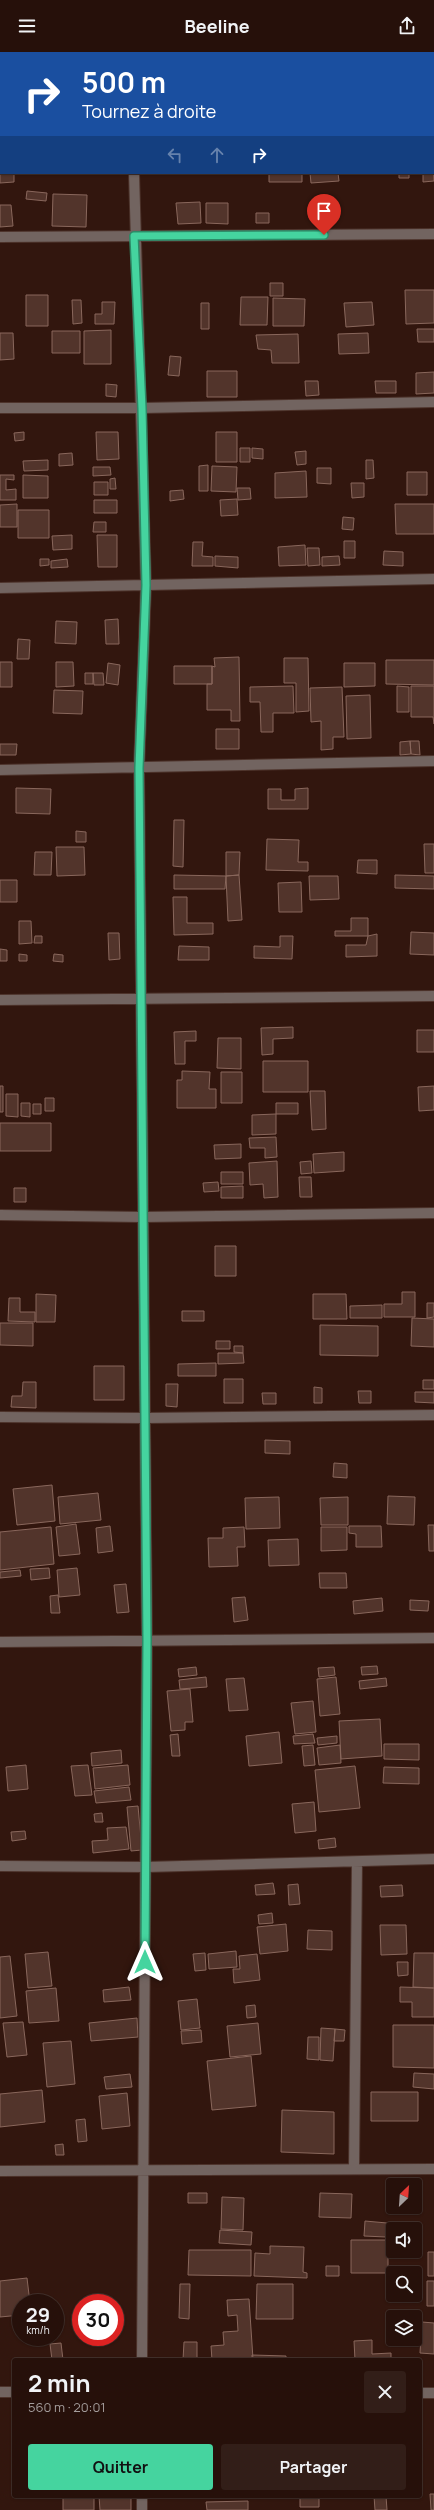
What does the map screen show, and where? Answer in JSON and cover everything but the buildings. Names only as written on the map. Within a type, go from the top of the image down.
[{"type":"street","points":[[134,174],[134,236],[142,408],[146,585],[139,768],[147,1640],[142,2358]]},
{"type":"street","points":[[0,237],[434,234]]},
{"type":"street","points":[[0,408],[142,408],[434,402]]},
{"type":"street","points":[[0,588],[434,579]]},
{"type":"street","points":[[0,770],[434,761]]},
{"type":"street","points":[[0,1000],[434,996]]},
{"type":"street","points":[[0,1215],[142,1217],[434,1213]]},
{"type":"street","points":[[0,1417],[145,1418],[434,1415]]},
{"type":"street","points":[[0,1642],[434,1638]]},
{"type":"street","points":[[0,1866],[146,1867],[434,1859]]},
{"type":"street","points":[[354,2169],[357,1862]]},
{"type":"street","points":[[0,2171],[434,2169]]},
{"type":"street","points":[[0,2392],[12,2392]]},
{"type":"street","points":[[422,2393],[434,2393]]},
{"type":"street","points":[[142,2498],[142,2510]]},
{"type":"route","points":[[145,1962],[147,1640],[139,768],[146,585],[142,408],[134,236],[324,235]]}]
